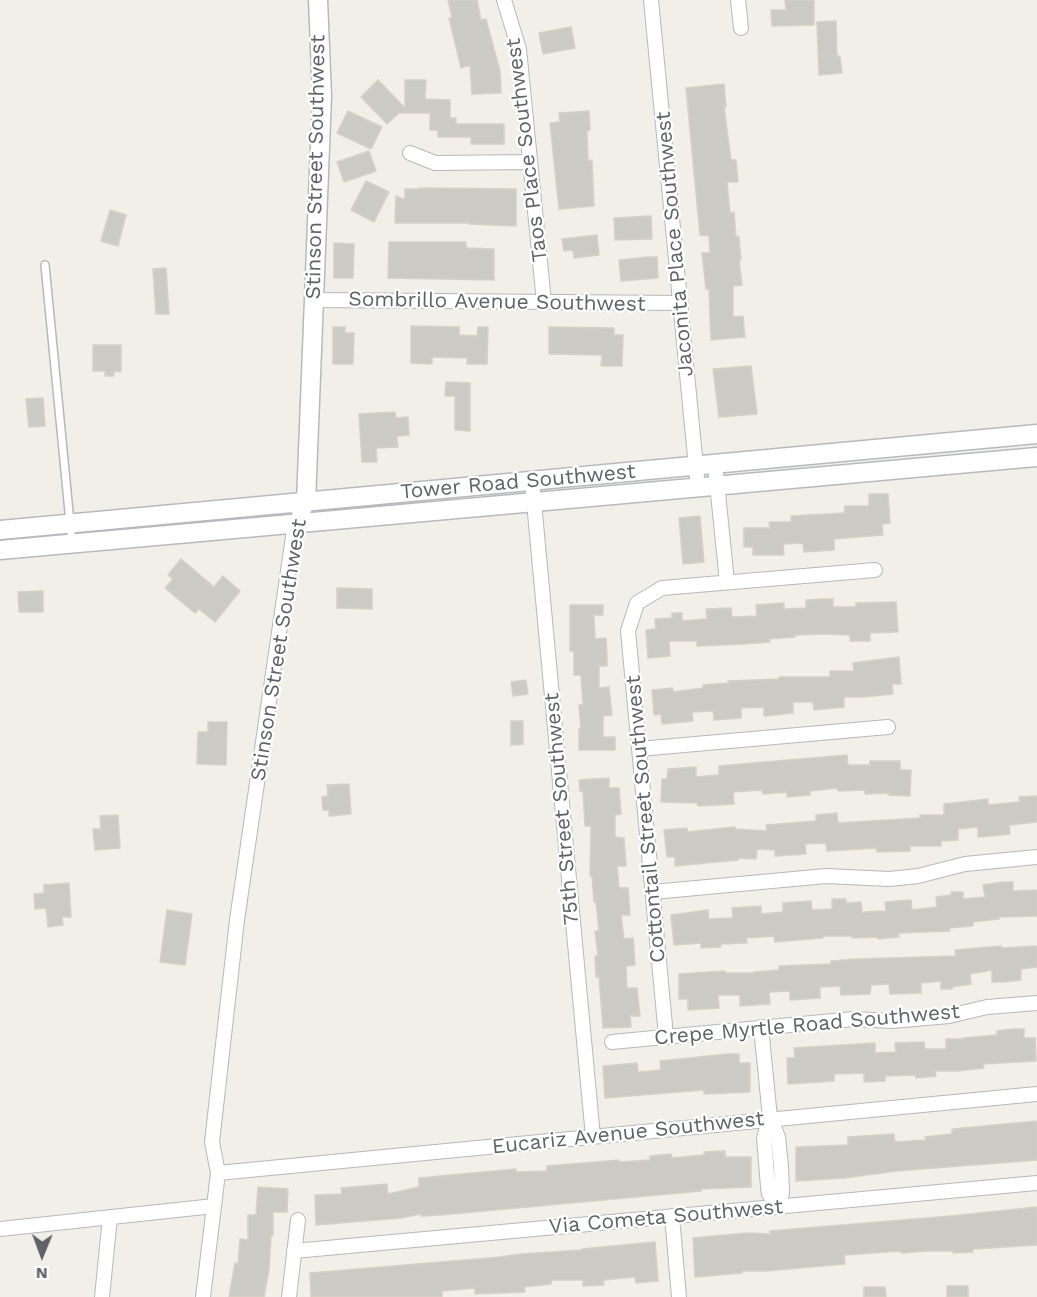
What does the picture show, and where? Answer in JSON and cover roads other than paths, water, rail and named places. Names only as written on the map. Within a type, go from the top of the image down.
[{"type":"street","name":"Stinson Street Southwest","points":[[203,1297],[218,1173],[212,1142],[237,920],[295,523],[306,502],[312,300],[322,96],[318,0]]},
{"type":"street","name":"Taos Place Southwest","points":[[504,0],[519,49],[544,302]]},
{"type":"street","name":"Jaconita Place Southwest","points":[[651,0],[698,488]]},
{"type":"street","points":[[738,0],[741,28]]},
{"type":"street","points":[[410,153],[435,163],[530,162]]},
{"type":"street","name":"Sombrillo Avenue Southwest","points":[[312,300],[681,303]]},
{"type":"street","name":"Tower Road Southwest","points":[[0,530],[1037,434]]},
{"type":"street","name":"Tower Road Southwest","points":[[0,550],[1032,459]]},
{"type":"street","points":[[716,464],[727,582],[875,570]]},
{"type":"street","name":"75th Street Southwest","points":[[532,481],[593,1137]]},
{"type":"street","name":"Cottontail Street Southwest","points":[[666,1036],[628,631],[637,603],[662,588],[727,582]]},
{"type":"street","points":[[639,749],[888,727]]},
{"type":"street","points":[[653,892],[826,876],[889,879],[918,876],[965,864],[1037,857]]},
{"type":"street","name":"Crepe Myrtle Road Southwest","points":[[612,1042],[854,1019],[892,1021],[949,1016],[987,1007],[1037,1003]]},
{"type":"street","points":[[761,1027],[770,1118],[764,1138],[768,1187],[769,1194],[778,1207]]},
{"type":"street","name":"Eucariz Avenue Southwest","points":[[218,1173],[1037,1094]]},
{"type":"street","name":"Via Cometa Southwest","points":[[294,1251],[1037,1183]]},
{"type":"street","points":[[0,1229],[214,1206]]},
{"type":"street","points":[[672,1216],[679,1297]]},
{"type":"street","points":[[102,1297],[110,1217]]},
{"type":"street","points":[[289,1297],[298,1220]]},
{"type":"lane","points":[[45,265],[72,543]]}]
